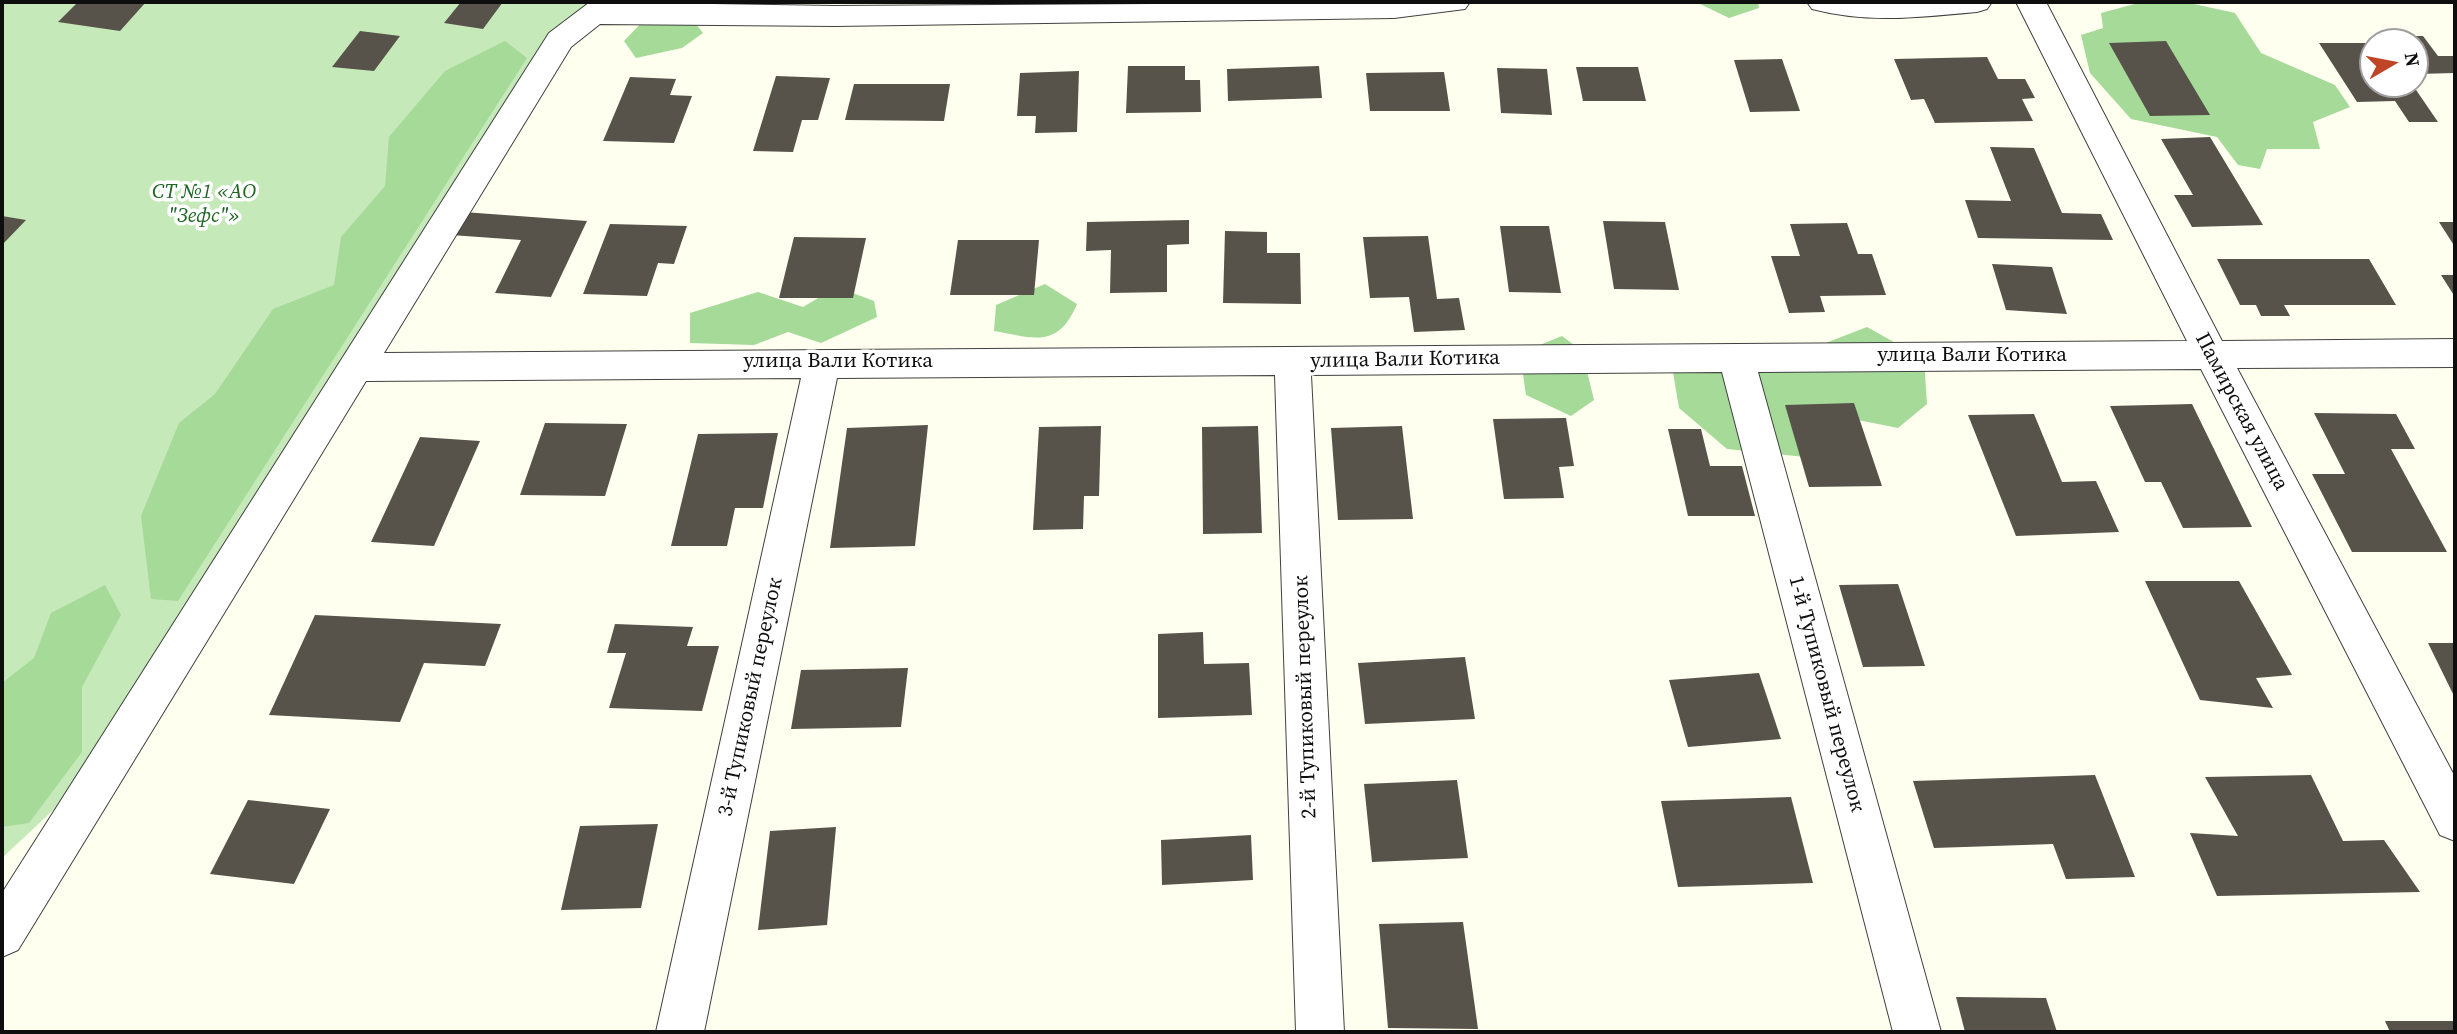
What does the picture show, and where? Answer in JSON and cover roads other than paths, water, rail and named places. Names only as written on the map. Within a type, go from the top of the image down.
[{"type":"street","points":[[2,934],[560,40],[602,8],[877,16],[1394,8],[1455,2]]},
{"type":"street","points":[[1822,2],[1886,11],[1978,2]]},
{"type":"street","name":"Памирская улица","points":[[2031,2],[2211,355],[2455,820]]},
{"type":"street","name":"улица Вали Котика","points":[[355,367],[2455,352]]},
{"type":"street","name":"1-й Тупиковый переулок","points":[[1736,356],[1917,1032]]},
{"type":"street","name":"3-й Тупиковый переулок","points":[[680,1032],[822,362]]},
{"type":"street","name":"2-й Тупиковый переулок","points":[[1292,362],[1320,1032]]},
{"type":"park label","name":"СТ №1 «АО \"Зефс\"»","points":[[204,205]]}]
